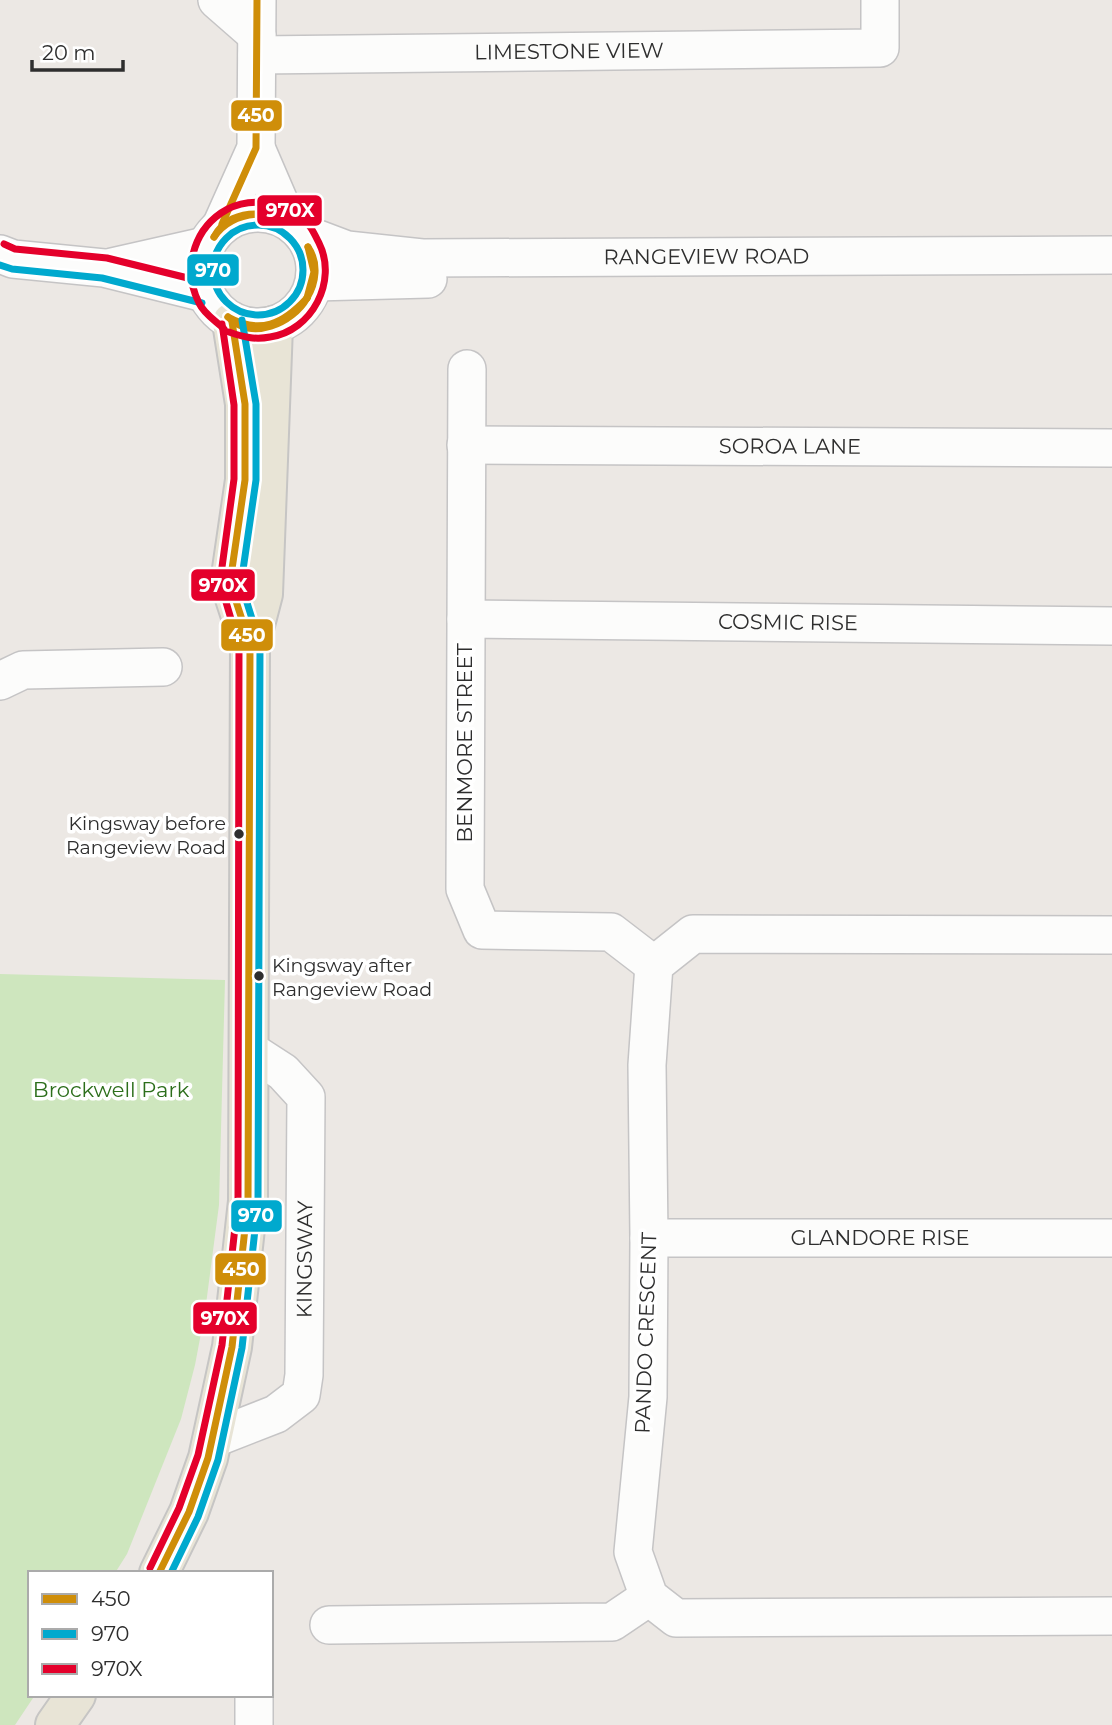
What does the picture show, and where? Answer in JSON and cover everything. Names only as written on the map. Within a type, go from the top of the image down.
[{"type":"main road","points":[[232,322],[245,404],[245,480],[232,569],[233,592],[250,644]]},
{"type":"main road","points":[[167,1570],[208,1458],[232,1347],[248,1201],[250,644],[263,594],[273,326]]},
{"type":"main road","points":[[55,1725],[75,1697]]},
{"type":"street","points":[[217,0],[257,30],[256,148],[200,268],[205,293],[219,313],[232,322],[251,328],[273,326],[294,315],[310,296],[314,282],[314,256],[295,227],[256,148]]},
{"type":"street","name":"LIMESTONE VIEW","points":[[257,30],[880,48],[880,0]]},
{"type":"street","points":[[104,268],[214,235],[242,214],[260,212],[295,227]]},
{"type":"street","name":"RANGEVIEW ROAD","points":[[295,227],[347,250],[422,258],[607,268],[1112,278]]},
{"type":"street","points":[[0,254],[13,259],[104,268],[205,293]]},
{"type":"street","name":"RANGEVIEW ROAD","points":[[314,282],[607,268],[1112,255]]},
{"type":"street","name":"BENMORE STREET","points":[[467,369],[465,889],[482,930],[611,932],[654,965]]},
{"type":"street","name":"SOROA LANE","points":[[466,445],[1112,448]]},
{"type":"street","name":"COSMIC RISE","points":[[466,619],[1112,626]]},
{"type":"street","points":[[0,681],[23,670],[163,667]]},
{"type":"street","points":[[654,965],[693,934],[1112,935]]},
{"type":"street","name":"PANDO CRESCENT","points":[[649,1598],[634,1552],[648,1398],[646,1065],[654,965]]},
{"type":"street","name":"KINGSWAY","points":[[212,1439],[276,1414],[302,1395],[304,1375],[306,1097],[283,1072],[249,1050]]},
{"type":"street","name":"GLANDORE RISE","points":[[649,1238],[1112,1238]]},
{"type":"street","points":[[329,1625],[612,1622],[649,1598],[676,1618],[1112,1616]]},
{"type":"street","points":[[254,1697],[254,1725]]},
{"type":"green space","name":"Brockwell Park","points":[[0,974],[225,980],[219,1205],[205,1312],[181,1419],[127,1554],[116,1571],[28,1571],[28,1697],[34,1697],[15,1725],[0,1725]]},
{"type":"transit line","name":"450","points":[[222,224],[256,148],[257,0]]},
{"type":"transit line","name":"970X","points":[[224,329],[204,311],[194,291],[191,266],[197,242],[203,231],[221,213],[241,204],[263,203],[295,213],[312,229],[324,258],[323,288],[317,302],[309,315],[285,333],[259,338],[229,332]]},
{"type":"transit line","name":"450","points":[[214,237],[222,226],[233,219],[259,214]]},
{"type":"transit line","name":"450","points":[[214,237],[234,220],[259,214]]},
{"type":"transit line","name":"970","points":[[258,225],[275,228],[290,238],[300,253],[303,270],[300,287],[290,302],[275,312],[258,315],[241,312],[226,302],[216,287],[213,270],[216,253],[226,238],[241,228],[258,225]]},
{"type":"transit line","name":"970X","points":[[4,244],[15,249],[107,258],[208,283]]},
{"type":"transit line","name":"450","points":[[307,298],[314,272],[308,247]]},
{"type":"transit line","name":"450","points":[[307,298],[315,273],[314,260],[308,247]]},
{"type":"transit line","name":"970","points":[[0,265],[12,269],[102,278],[202,303]]},
{"type":"transit line","name":"450","points":[[228,317],[250,325],[270,324],[289,314],[307,298]]},
{"type":"transit line","name":"450","points":[[228,317],[237,324],[259,329],[282,322],[301,307],[307,298]]},
{"type":"transit line","name":"970","points":[[172,1571],[198,1517],[218,1460],[242,1348],[258,1202],[260,644],[243,590],[243,570],[256,480],[256,404],[242,320]]},
{"type":"transit line","name":"450","points":[[160,1571],[189,1512],[208,1458],[232,1347],[248,1201],[250,644],[233,592],[232,569],[245,480],[245,404],[232,322]]},
{"type":"transit line","name":"970X","points":[[150,1568],[179,1508],[198,1455],[222,1345],[238,1200],[239,646],[223,592],[222,567],[234,479],[234,405],[222,324]]},
{"type":"place","name":"Kingsway before Rangeview Road","points":[[239,834]]},
{"type":"place","name":"Kingsway after Rangeview Road","points":[[259,976]]}]
